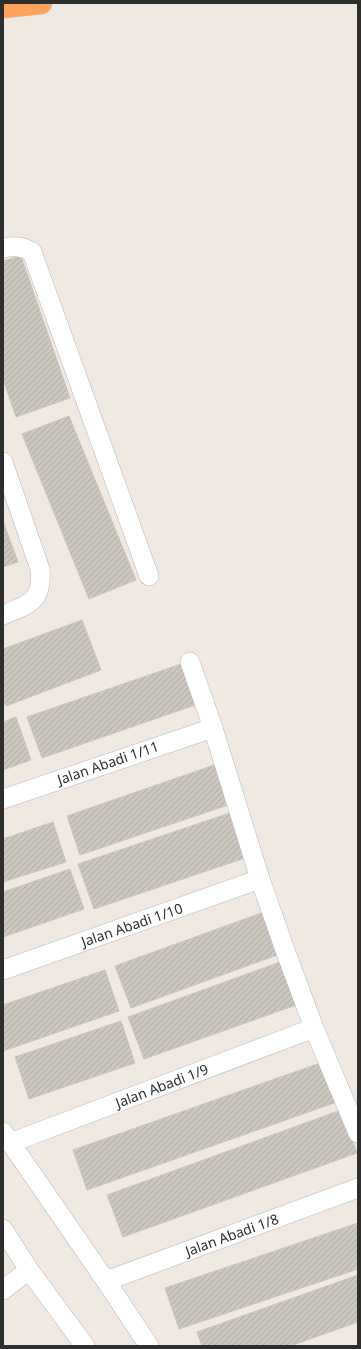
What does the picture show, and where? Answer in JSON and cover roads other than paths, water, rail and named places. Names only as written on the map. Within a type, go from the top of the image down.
[{"type":"highway","points":[[3,7],[41,3]]},
{"type":"street","points":[[3,248],[18,246],[32,252],[150,576]]},
{"type":"street","points":[[3,462],[40,568],[41,579],[40,589],[34,599],[26,606],[3,614]]},
{"type":"street","points":[[190,662],[213,728],[260,880],[314,1028],[358,1133]]},
{"type":"street","name":"Jalan Abadi 1/11","points":[[3,799],[213,728]]},
{"type":"street","name":"Jalan Abadi 1/10","points":[[3,970],[260,880]]},
{"type":"street","name":"Jalan Abadi 1/9","points":[[7,1137],[314,1028]]},
{"type":"street","points":[[7,1137],[149,1346]]},
{"type":"street","name":"Jalan Abadi 1/8","points":[[106,1281],[358,1188]]},
{"type":"street","points":[[3,1229],[29,1270],[85,1346]]},
{"type":"street","points":[[3,1290],[29,1270]]}]
